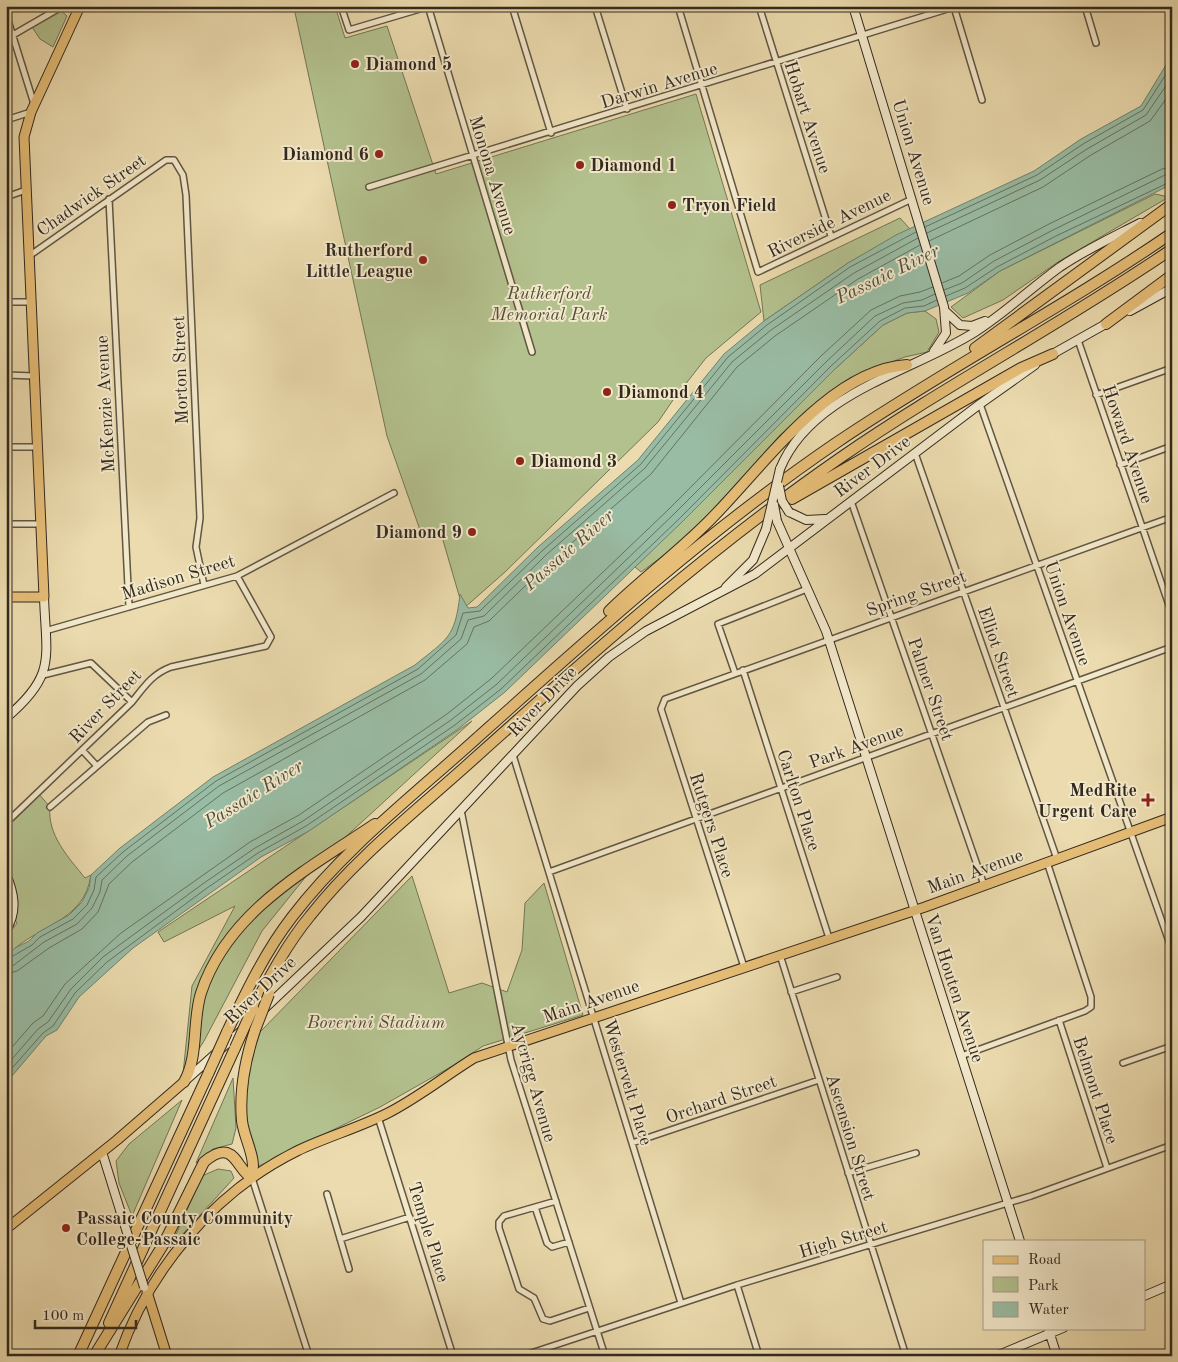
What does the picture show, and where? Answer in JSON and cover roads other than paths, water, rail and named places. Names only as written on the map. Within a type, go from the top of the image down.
[{"type":"highway","points":[[935,379],[1172,204]]},
{"type":"highway","points":[[78,1356],[227,1032],[260,966],[290,920],[338,866],[405,803],[634,598],[742,512],[834,445],[935,379],[1172,233]]},
{"type":"highway","points":[[94,1356],[253,1008],[281,957],[301,928],[334,888],[395,830],[612,635],[744,528],[815,475],[902,416],[1172,249]]},
{"type":"highway","points":[[1106,324],[1172,275]]},
{"type":"highway","points":[[744,528],[1021,368],[1053,354]]},
{"type":"highway","points":[[548,674],[615,606],[707,523],[804,419],[835,395],[858,381],[886,368],[906,365]]},
{"type":"highway","points":[[184,1082],[191,1063],[195,1021],[202,993],[212,966],[233,934],[274,893],[405,803]]},
{"type":"highway","points":[[94,1356],[163,1244],[204,1162],[216,1154],[228,1153],[238,1160],[245,1173],[252,1177],[254,1166],[243,1129],[241,1096],[244,1070],[255,1030],[269,994],[301,928]]},
{"type":"main road","points":[[6,718],[32,695],[43,674],[46,657],[24,137],[32,109],[80,6]]},
{"type":"main road","name":"Union Avenue","points":[[853,6],[944,307]]},
{"type":"main road","points":[[717,594],[742,573],[753,560],[766,529],[780,469],[794,443],[819,418],[842,401],[906,365],[974,332],[1009,308],[1072,259],[1172,204]]},
{"type":"main road","name":"River Drive","points":[[6,1228],[102,1152],[184,1082],[361,917],[577,686],[609,657],[646,631],[746,580],[980,404],[1053,354],[1172,288]]},
{"type":"main road","points":[[944,307],[955,323],[966,327],[979,324],[1009,308]]},
{"type":"main road","points":[[931,354],[946,333],[944,307]]},
{"type":"main road","points":[[780,469],[780,494],[789,512],[806,520],[820,520],[833,515]]},
{"type":"main road","name":"Van Houten Avenue","points":[[775,493],[777,521],[828,639],[1020,1240]]},
{"type":"main road","points":[[6,597],[44,597]]},
{"type":"main road","name":"Main Avenue","points":[[118,1356],[146,1290],[202,1222],[252,1177],[298,1151],[378,1117],[427,1090],[474,1058],[915,910],[1172,817]]},
{"type":"main road","points":[[6,874],[12,888],[14,902],[12,916],[6,930]]},
{"type":"main road","points":[[102,1152],[167,1356]]},
{"type":"main road","points":[[1146,1295],[1172,1284]]},
{"type":"main road","points":[[996,1356],[1049,1331],[1057,1356]]},
{"type":"street","points":[[6,39],[14,37],[63,6]]},
{"type":"street","points":[[341,6],[349,30],[429,7]]},
{"type":"street","points":[[512,6],[552,133]]},
{"type":"street","points":[[595,6],[627,110]]},
{"type":"street","points":[[678,6],[703,86]]},
{"type":"street","name":"Hobart Avenue","points":[[759,6],[831,236]]},
{"type":"street","points":[[1084,6],[1096,43]]},
{"type":"street","name":"Monona Avenue","points":[[429,7],[532,352]]},
{"type":"street","points":[[955,7],[982,100]]},
{"type":"street","name":"Darwin Avenue","points":[[369,187],[627,110],[955,7]]},
{"type":"street","points":[[6,14],[14,37],[32,109],[6,120]]},
{"type":"street","name":"Riverside Avenue","points":[[703,86],[758,272],[912,199]]},
{"type":"street","name":"Chadwick Street","points":[[28,256],[170,159]]},
{"type":"street","name":"Morton Street","points":[[170,159],[174,160],[180,168],[186,190],[200,518],[196,547],[204,585]]},
{"type":"street","points":[[6,197],[26,190]]},
{"type":"street","name":"McKenzie Avenue","points":[[109,199],[129,607]]},
{"type":"street","points":[[6,302],[31,302]]},
{"type":"street","name":"Howard Avenue","points":[[1078,340],[1172,614]]},
{"type":"street","points":[[1096,395],[1172,368]]},
{"type":"street","points":[[6,375],[34,376]]},
{"type":"street","name":"Union Avenue","points":[[980,404],[1129,833],[1135,842],[1172,950]]},
{"type":"street","points":[[1120,465],[1172,446]]},
{"type":"street","points":[[6,447],[37,447]]},
{"type":"street","name":"Elliot Street","points":[[915,453],[1056,859]]},
{"type":"street","name":"Madison Street","points":[[45,631],[237,576],[394,493]]},
{"type":"street","name":"Palmer Street","points":[[851,501],[984,885]]},
{"type":"street","name":"Spring Street","points":[[670,697],[1172,517]]},
{"type":"street","points":[[6,524],[40,524]]},
{"type":"street","name":"River Street","points":[[6,823],[132,702],[149,680],[160,671],[266,646],[271,637],[237,576]]},
{"type":"street","points":[[735,673],[718,624],[807,589]]},
{"type":"street","name":"Park Avenue","points":[[549,872],[1172,647]]},
{"type":"street","points":[[43,674],[91,663],[132,702]]},
{"type":"street","name":"Carlton Place","points":[[743,670],[829,938]]},
{"type":"street","name":"Rutgers Place","points":[[670,697],[664,699],[661,708],[744,967]]},
{"type":"street","points":[[50,807],[148,722],[166,715]]},
{"type":"street","points":[[82,750],[96,766]]},
{"type":"street","name":"Westervelt Place","points":[[513,755],[680,1303]]},
{"type":"street","name":"Aycrigg Avenue","points":[[461,809],[508,1046],[605,1356]]},
{"type":"street","points":[[961,1056],[1085,1011],[1091,1007],[1092,1001],[1047,862]]},
{"type":"street","name":"Ascension Street","points":[[780,954],[906,1356]]},
{"type":"street","points":[[791,992],[837,977]]},
{"type":"street","name":"Belmont Place","points":[[1059,1020],[1107,1168]]},
{"type":"street","points":[[1123,1063],[1172,1046]]},
{"type":"street","name":"Orchard Street","points":[[632,1143],[819,1080]]},
{"type":"street","name":"Temple Place","points":[[378,1117],[453,1356]]},
{"type":"street","name":"High Street","points":[[522,1356],[737,1285],[1008,1203],[1172,1145]]},
{"type":"street","points":[[848,1174],[916,1153]]},
{"type":"street","points":[[252,1177],[309,1356]]},
{"type":"street","points":[[327,1194],[349,1269]]},
{"type":"street","points":[[556,1201],[504,1216],[499,1225],[519,1289],[534,1298],[541,1316],[547,1320],[590,1308]]},
{"type":"street","points":[[535,1207],[547,1243],[552,1247],[568,1242]]},
{"type":"street","points":[[340,1239],[410,1217]]},
{"type":"street","points":[[737,1285],[759,1356]]},
{"type":"water","name":"Passaic River","points":[[1172,55],[1172,184],[1000,271],[968,293],[925,311],[907,313],[883,325],[835,369],[682,522],[505,692],[458,729],[309,831],[261,857],[133,948],[79,997],[57,1030],[46,1036],[6,1083],[6,957],[15,948],[29,941],[37,933],[69,915],[82,902],[89,888],[91,875],[120,848],[213,777],[415,665],[435,649],[452,629],[456,620],[460,594],[468,608],[477,607],[538,547],[638,460],[724,354],[764,321],[848,263],[896,235],[1034,171],[1081,139],[1141,106]]},
{"type":"place","name":"Diamond 5","points":[[355,64]]},
{"type":"place","name":"Diamond 6","points":[[379,154]]},
{"type":"place","name":"Diamond 1","points":[[580,165]]},
{"type":"place","name":"Tryon Field","points":[[672,205]]},
{"type":"place","name":"Rutherford Little League","points":[[423,260]]},
{"type":"place","name":"Diamond 4","points":[[607,392]]},
{"type":"place","name":"Diamond 3","points":[[520,461]]},
{"type":"place","name":"Diamond 9","points":[[472,532]]},
{"type":"place","name":"MedRite Urgent Care","points":[[1148,800]]},
{"type":"place","name":"Passaic County Community College-Passaic","points":[[66,1228]]},
{"type":"park label","name":"Rutherford Memorial Park","points":[[549,303]]},
{"type":"park label","name":"Boverini Stadium","points":[[376,1022]]}]
